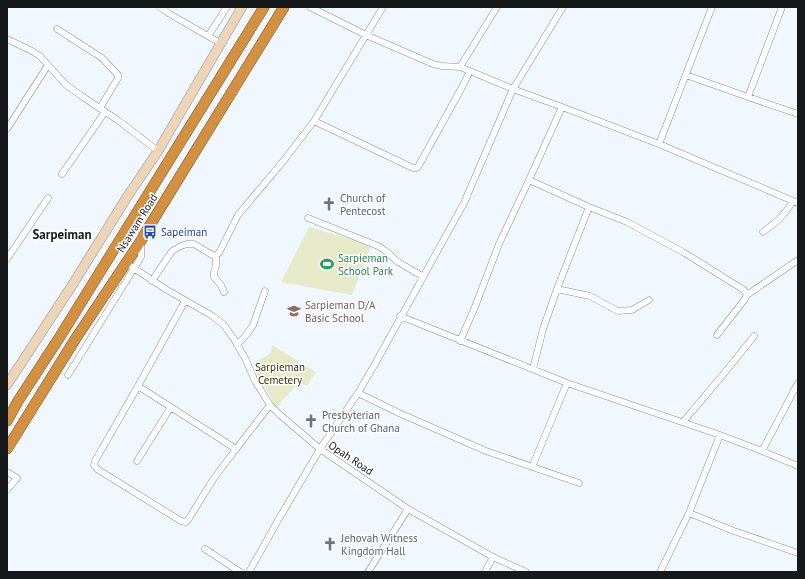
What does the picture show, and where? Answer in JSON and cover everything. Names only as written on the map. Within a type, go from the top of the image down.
[{"type":"highway","name":"Nsawam Road","points":[[7,421],[18,401],[61,335],[264,7]]},
{"type":"highway","name":"Nsawam Road","points":[[7,449],[76,338],[129,266],[142,239],[284,7]]},
{"type":"main road","points":[[7,385],[158,151],[242,7]]},
{"type":"street","points":[[160,7],[169,10],[220,43]]},
{"type":"street","points":[[208,36],[227,7]]},
{"type":"street","points":[[310,7],[366,35],[432,64],[460,67],[512,89],[562,106],[659,144],[796,202],[778,221],[763,232]]},
{"type":"street","points":[[224,292],[221,285],[214,277],[216,255],[219,253],[238,215],[285,159],[314,120],[383,7]]},
{"type":"street","points":[[460,67],[497,7]]},
{"type":"street","points":[[249,572],[320,449],[358,393],[464,203],[512,89],[563,7]]},
{"type":"street","points":[[659,144],[712,7]]},
{"type":"street","points":[[748,97],[782,7]]},
{"type":"street","points":[[57,29],[102,58],[118,75],[103,110],[62,174]]},
{"type":"street","points":[[7,39],[40,56],[66,85],[119,120],[158,151]]},
{"type":"street","points":[[7,129],[48,65]]},
{"type":"street","points":[[314,120],[413,168],[416,168],[418,167],[470,71]]},
{"type":"street","points":[[686,75],[798,114]]},
{"type":"street","points":[[460,341],[475,307],[499,244],[562,106]]},
{"type":"street","points":[[529,180],[641,229],[683,252],[744,290],[747,295]]},
{"type":"street","points":[[7,259],[48,198]]},
{"type":"street","points":[[533,369],[557,290],[589,207]]},
{"type":"street","points":[[308,218],[378,246],[398,262],[422,276]]},
{"type":"street","points":[[152,280],[172,251],[181,246],[194,244],[214,256],[216,255]]},
{"type":"street","points":[[717,335],[745,300],[747,295],[798,260]]},
{"type":"street","points":[[68,375],[129,266]]},
{"type":"street","name":"Opah Road","points":[[129,266],[185,301],[211,315],[222,324],[246,360],[254,379],[270,405],[320,449],[408,509],[493,557],[526,572]]},
{"type":"street","points":[[557,290],[590,296],[618,311],[632,310],[649,300]]},
{"type":"street","points":[[237,345],[248,334],[253,325],[265,291]]},
{"type":"street","points":[[185,301],[95,461],[94,465],[97,469],[181,521],[186,522],[214,478],[270,405]]},
{"type":"street","points":[[400,316],[567,383],[720,435],[798,466]]},
{"type":"street","points":[[683,422],[754,336]]},
{"type":"street","points":[[762,451],[798,382]]},
{"type":"street","points":[[532,467],[567,383]]},
{"type":"street","points":[[138,386],[236,449]]},
{"type":"street","points":[[358,393],[486,451],[579,483]]},
{"type":"street","points":[[137,461],[171,407]]},
{"type":"street","points":[[660,572],[689,513],[720,435]]},
{"type":"street","points":[[7,472],[17,478],[7,490]]},
{"type":"street","points":[[368,572],[408,509]]},
{"type":"street","points":[[689,513],[734,531],[798,553]]},
{"type":"street","points":[[206,549],[240,572]]},
{"type":"street","points":[[485,572],[493,557]]},
{"type":"green space","name":"Sarpieman School Park","points":[[309,227],[371,245],[352,295],[281,282]]},
{"type":"green space","name":"Sarpieman Cemetery","points":[[272,345],[316,372],[307,386],[299,382],[276,408],[253,364],[271,353]]},
{"type":"place","name":"Church of Pentecost","points":[[329,204]]},
{"type":"place","name":"Sapeiman","points":[[150,232]]},
{"type":"place","name":"Sarpieman School Park","points":[[327,264]]},
{"type":"place","name":"Sarpieman D/A Basic School","points":[[294,311]]},
{"type":"place","name":"Presbyterian Church of Ghana","points":[[311,421]]},
{"type":"place","name":"Jehovah Witness Kingdom Hall","points":[[330,544]]},
{"type":"district","name":"Sarpeiman","points":[[62,234]]}]
